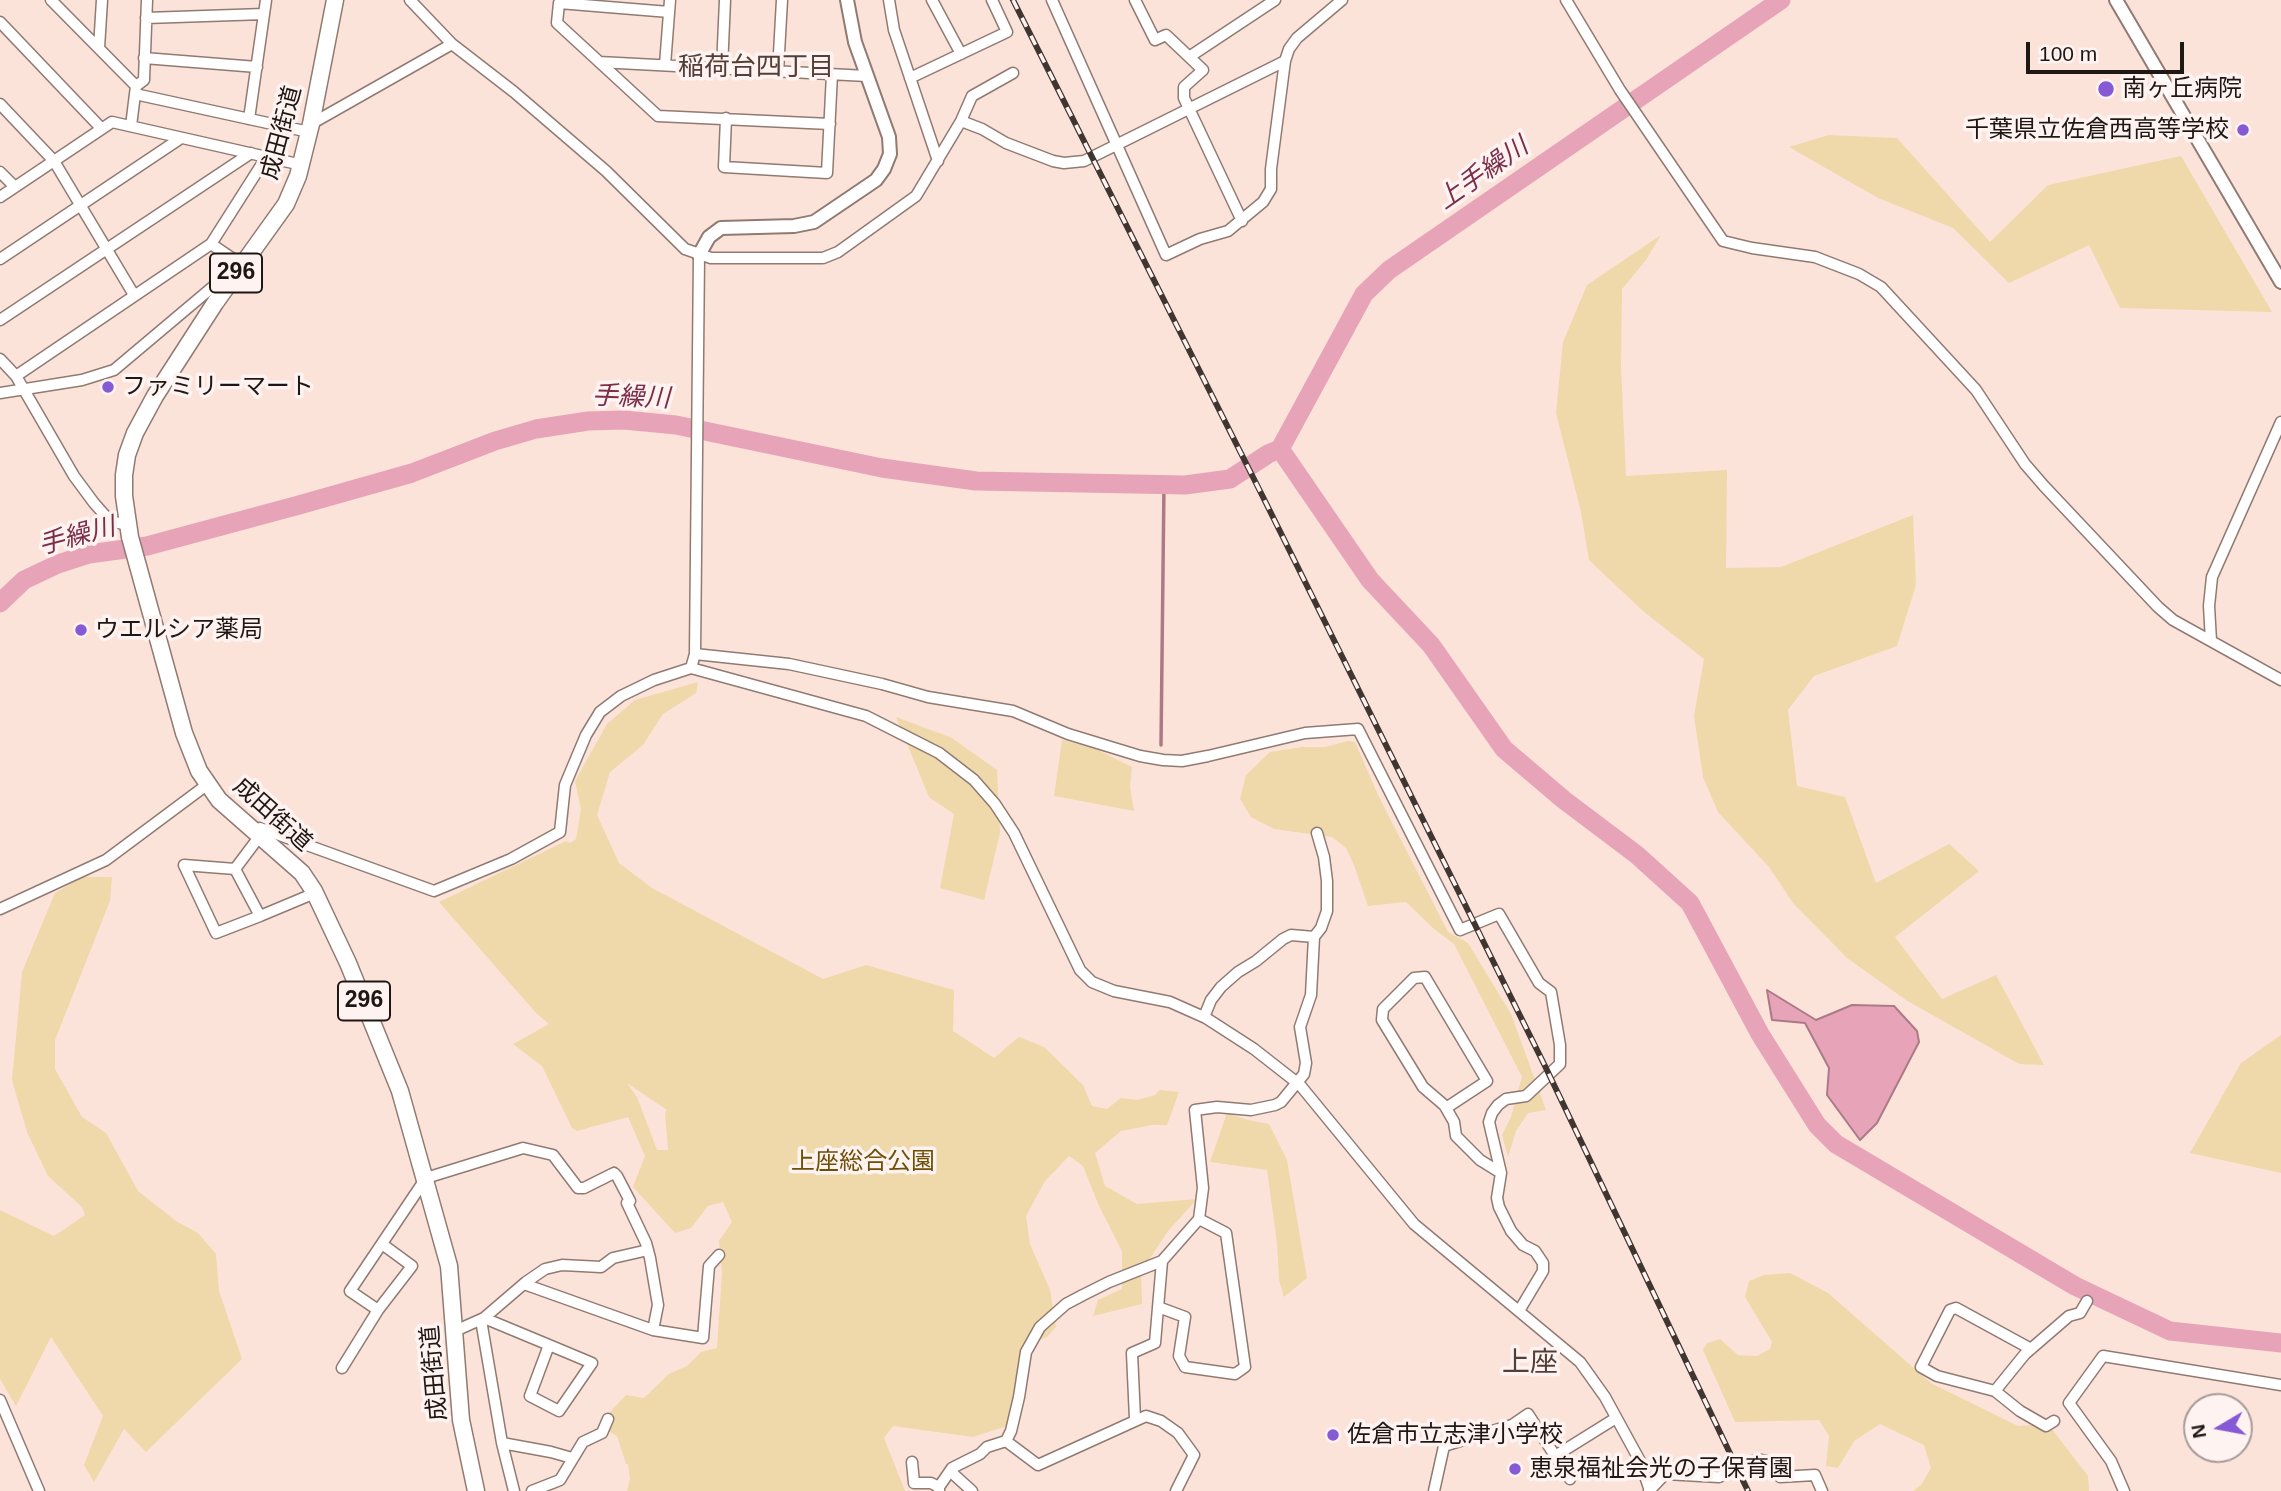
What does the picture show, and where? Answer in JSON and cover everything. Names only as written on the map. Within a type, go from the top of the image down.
[{"type":"highway","name":"成田街道","points":[[335,0],[302,165],[286,204],[229,283],[155,396],[135,433],[127,455],[124,475],[129,531],[192,755],[219,800],[302,873],[348,962],[394,1073],[449,1266],[461,1420],[474,1490]]},
{"type":"street","points":[[51,0],[136,90],[249,119],[310,128],[452,44]]},
{"type":"street","points":[[99,48],[102,0]]},
{"type":"street","points":[[131,126],[136,90],[144,80],[146,0]]},
{"type":"street","points":[[249,119],[266,0]]},
{"type":"street","points":[[410,0],[452,44],[514,92],[606,171],[685,249],[710,258],[823,258],[838,252],[916,196],[961,121],[972,96],[1013,74]]},
{"type":"street","points":[[665,65],[670,0]]},
{"type":"street","points":[[722,68],[725,0]]},
{"type":"street","points":[[778,71],[782,0]]},
{"type":"street","points":[[691,668],[695,654],[699,255],[709,237],[721,228],[794,226],[814,222],[876,180],[884,169],[890,154],[889,137],[855,42],[847,0]]},
{"type":"street","points":[[889,0],[894,30],[938,161]]},
{"type":"street","points":[[932,0],[961,54]]},
{"type":"street","points":[[910,78],[1007,32],[992,0]]},
{"type":"street","points":[[1052,0],[1166,255],[1200,239],[1227,231],[1263,202],[1271,189],[1271,169],[1285,61],[1297,38],[1342,0]]},
{"type":"street","points":[[1135,0],[1155,40],[1166,36],[1203,69],[1184,87],[1184,98],[1242,221]]},
{"type":"street","points":[[1189,57],[1275,0]]},
{"type":"street","points":[[1566,0],[1620,90],[1718,235],[1732,244],[1815,257],[1858,274],[1881,288],[1976,390],[2025,464],[2044,486],[2158,607],[2173,620],[2281,680]]},
{"type":"street","points":[[2116,0],[2281,282]]},
{"type":"street","points":[[669,12],[558,3],[557,23],[658,116],[830,124]]},
{"type":"street","points":[[146,18],[264,14]]},
{"type":"street","points":[[0,22],[101,128]]},
{"type":"street","points":[[144,58],[257,67]]},
{"type":"street","points":[[961,121],[1006,143],[1064,163],[1084,161],[1285,61]]},
{"type":"street","points":[[599,62],[867,76]]},
{"type":"street","points":[[726,118],[724,167],[827,173],[832,74]]},
{"type":"street","points":[[0,104],[54,160],[134,295]]},
{"type":"street","points":[[0,197],[112,121],[302,165]]},
{"type":"street","points":[[0,259],[181,138]]},
{"type":"street","points":[[0,320],[251,153]]},
{"type":"street","points":[[16,376],[211,244],[267,156]]},
{"type":"street","points":[[0,172],[15,187]]},
{"type":"street","points":[[211,244],[242,265]]},
{"type":"street","points":[[0,393],[82,380],[114,370],[215,285],[229,283]]},
{"type":"street","points":[[0,359],[16,376],[74,476],[94,503],[110,521],[129,531]]},
{"type":"street","points":[[2211,641],[2209,606],[2212,577],[2281,422]]},
{"type":"street","points":[[695,654],[789,664],[882,684],[928,698],[1013,711],[1068,734],[1140,756],[1163,760],[1182,761],[1305,733],[1358,729],[1460,930],[1499,914],[1539,983],[1551,992],[1560,1045],[1560,1064],[1526,1096],[1506,1099],[1492,1113],[1489,1122],[1501,1173],[1497,1198],[1499,1207],[1511,1231],[1523,1245],[1535,1251],[1543,1263],[1543,1271],[1519,1311]]},
{"type":"street","points":[[235,869],[260,828],[434,891],[512,859],[560,832],[565,785],[570,767],[600,712],[621,696],[654,680],[691,668],[866,716],[939,753],[974,780],[995,804],[1014,833],[1080,970],[1092,982],[1114,991],[1170,1002],[1204,1017],[1254,1049],[1298,1083],[1414,1224],[1580,1362],[1640,1461],[1649,1491]]},
{"type":"street","points":[[0,909],[106,859],[208,784]]},
{"type":"street","points":[[912,1462],[914,1483],[931,1483],[939,1489],[950,1471],[960,1462],[979,1454],[987,1447],[1006,1441],[1019,1397],[1026,1352],[1040,1327],[1066,1304],[1109,1282],[1162,1261],[1199,1219],[1202,1176],[1195,1110],[1217,1107],[1251,1110],[1275,1105],[1281,1102],[1304,1074],[1306,1063],[1300,1027],[1311,995],[1314,937],[1321,928],[1327,911],[1324,857],[1317,834]]},
{"type":"street","points":[[235,869],[184,866],[216,933],[315,894]]},
{"type":"street","points":[[235,869],[260,916]]},
{"type":"street","points":[[1204,1017],[1216,993],[1238,972],[1283,939],[1292,935],[1314,937]]},
{"type":"street","points":[[1446,1108],[1487,1081],[1424,977],[1414,978],[1383,1009],[1382,1020],[1423,1087],[1446,1108],[1454,1122],[1456,1136],[1480,1160],[1501,1173]]},
{"type":"street","points":[[378,1310],[350,1291],[426,1178],[523,1148],[553,1155],[578,1188],[584,1188],[614,1173],[630,1201],[627,1203],[648,1250],[658,1304],[653,1330]]},
{"type":"street","points":[[1158,1307],[1185,1317],[1179,1356],[1185,1367],[1235,1374],[1245,1367],[1226,1233],[1199,1219]]},
{"type":"street","points":[[342,1368],[378,1310],[412,1266],[382,1244]]},
{"type":"street","points":[[455,1331],[483,1319],[545,1269],[562,1265],[601,1267],[613,1258],[648,1250]]},
{"type":"street","points":[[524,1284],[653,1330],[703,1338],[709,1266],[719,1255]]},
{"type":"street","points":[[1135,1419],[1132,1353],[1155,1343],[1162,1261]]},
{"type":"street","points":[[1995,1391],[2031,1349],[2069,1316],[2080,1313],[2087,1301]]},
{"type":"street","points":[[2031,1349],[1956,1308],[1950,1310],[1921,1367],[1937,1376],[1995,1391],[2020,1411],[2046,1426],[2054,1421]]},
{"type":"street","points":[[483,1319],[549,1345],[592,1363],[559,1411],[530,1396],[549,1345]]},
{"type":"street","points":[[483,1319],[502,1443],[514,1491]]},
{"type":"street","points":[[2124,1491],[2111,1461],[2069,1403],[2103,1356],[2281,1385]]},
{"type":"street","points":[[0,1400],[39,1491]]},
{"type":"street","points":[[1434,1491],[1444,1446],[1512,1426],[1528,1414],[1570,1479]]},
{"type":"street","points":[[1006,1441],[1038,1465],[1146,1416],[1161,1421],[1178,1433],[1194,1455],[1176,1491]]},
{"type":"street","points":[[1555,1456],[1616,1418]]},
{"type":"street","points":[[532,1491],[559,1480],[583,1442],[601,1433],[608,1419]]},
{"type":"street","points":[[502,1443],[572,1458]]},
{"type":"street","points":[[1649,1491],[1665,1474],[1719,1477],[1757,1459],[1767,1461],[1780,1477],[1815,1475],[1822,1491]]},
{"type":"street","points":[[950,1471],[972,1491]]},
{"type":"green space","points":[[1829,135],[1897,138],[1990,242],[2048,185],[2181,156],[2272,312],[2120,308],[2089,245],[2009,283],[1953,228],[1878,198],[1789,147]]},
{"type":"green space","points":[[1661,235],[1646,260],[1622,289],[1621,367],[1626,476],[1727,470],[1726,568],[1781,567],[1913,515],[1916,585],[1897,646],[1814,676],[1788,710],[1797,786],[1845,797],[1876,883],[1949,844],[1979,871],[1895,937],[1942,999],[1996,975],[2044,1065],[2019,1064],[1906,1000],[1847,958],[1793,903],[1769,867],[1718,812],[1703,777],[1694,716],[1704,659],[1643,611],[1589,560],[1581,512],[1556,413],[1563,342],[1587,285]]},
{"type":"green space","name":"上座総合公園","points":[[698,682],[696,693],[663,714],[643,745],[610,772],[597,815],[619,863],[652,888],[823,979],[866,965],[954,990],[953,1031],[994,1058],[1019,1037],[1044,1047],[1083,1085],[1092,1106],[1107,1109],[1121,1098],[1137,1100],[1155,1095],[1160,1090],[1179,1092],[1167,1125],[1121,1131],[1095,1153],[1105,1186],[1137,1204],[1197,1199],[1168,1231],[1141,1272],[1142,1304],[1093,1316],[1098,1300],[1122,1289],[1122,1251],[1099,1206],[1083,1166],[1069,1156],[1045,1181],[1026,1216],[1030,1244],[1050,1290],[1056,1327],[1047,1337],[1027,1345],[1010,1425],[973,1437],[893,1426],[884,1438],[905,1491],[627,1491],[630,1479],[628,1464],[617,1436],[598,1425],[626,1395],[644,1398],[669,1374],[687,1366],[701,1352],[717,1348],[722,1273],[719,1241],[732,1222],[723,1202],[708,1206],[691,1228],[675,1233],[633,1187],[645,1156],[628,1117],[577,1131],[572,1128],[542,1066],[513,1044],[549,1024],[536,1013],[439,902],[566,841],[570,843],[576,839],[581,809],[575,781],[607,724],[635,700]],"holes":[[[627,1083],[667,1110],[668,1150],[657,1150],[637,1097]]]},
{"type":"green space","points":[[896,717],[952,738],[997,770],[1000,833],[984,900],[940,888],[954,814],[929,797]]},
{"type":"green space","points":[[1062,740],[1096,749],[1132,767],[1130,787],[1134,811],[1054,796]]},
{"type":"green space","points":[[1348,741],[1355,742],[1378,795],[1448,932],[1468,943],[1511,1014],[1546,1110],[1528,1113],[1516,1131],[1508,1157],[1502,1135],[1511,1117],[1522,1077],[1454,944],[1406,902],[1368,906],[1346,848],[1332,837],[1274,829],[1251,817],[1240,799],[1246,775],[1270,752],[1325,747]]},
{"type":"green space","points":[[83,877],[112,877],[110,901],[55,1040],[55,1069],[82,1117],[106,1133],[138,1191],[176,1221],[198,1233],[216,1254],[219,1291],[242,1359],[146,1452],[124,1429],[94,1482],[84,1465],[103,1416],[51,1337],[16,1406],[0,1379],[0,1210],[54,1236],[85,1215],[82,1207],[48,1176],[27,1132],[12,1080],[22,972],[55,893]]},
{"type":"green space","points":[[2281,1035],[2281,1173],[2190,1153],[2241,1063]]},
{"type":"green space","points":[[1227,1113],[1269,1124],[1287,1160],[1307,1278],[1284,1297],[1279,1280],[1267,1170],[1210,1162]]},
{"type":"green space","points":[[1790,1273],[1828,1293],[1931,1383],[2018,1426],[2048,1424],[2088,1476],[2089,1491],[1913,1491],[1921,1485],[1931,1468],[1924,1445],[1880,1424],[1854,1441],[1838,1468],[1826,1466],[1829,1436],[1819,1420],[1735,1422],[1703,1350],[1707,1343],[1720,1339],[1738,1355],[1757,1356],[1770,1349],[1772,1342],[1745,1297],[1749,1281],[1764,1275]]},
{"type":"shaded area","points":[[1767,990],[1816,1020],[1852,1005],[1894,1006],[1917,1031],[1919,1042],[1877,1123],[1860,1140],[1827,1095],[1829,1068],[1805,1023],[1772,1020]]},
{"type":"waterway","name":"上手繰川","points":[[1280,449],[1364,294],[1389,270],[1781,0]]},
{"type":"waterway","name":"手繰川","points":[[0,603],[24,580],[58,564],[89,554],[147,546],[412,473],[495,441],[536,429],[588,421],[624,420],[676,425],[882,468],[976,481],[1185,485],[1230,479],[1280,449]]},
{"type":"waterway","points":[[1280,449],[1370,580],[1431,645],[1504,749],[1564,800],[1637,855],[1690,903],[1760,1034],[1817,1125],[1836,1144],[2075,1286],[2170,1331],[2281,1343]]},
{"type":"waterway","points":[[1161,745],[1164,484]]},
{"type":"railway","points":[[1013,0],[1545,1066],[1748,1491]]},
{"type":"place","name":"南ヶ丘病院","points":[[2106,89]]},
{"type":"place","name":"千葉県立佐倉西高等学校","points":[[2243,130]]},
{"type":"place","name":"ファミリーマート","points":[[108,387]]},
{"type":"place","name":"ウエルシア薬局","points":[[81,630]]},
{"type":"place","name":"佐倉市立志津小学校","points":[[1333,1435]]},
{"type":"place","name":"恵泉福祉会光の子保育園","points":[[1515,1469]]},
{"type":"district","name":"稲荷台四丁目","points":[[756,68]]},
{"type":"district","name":"上座","points":[[1530,1363]]}]
